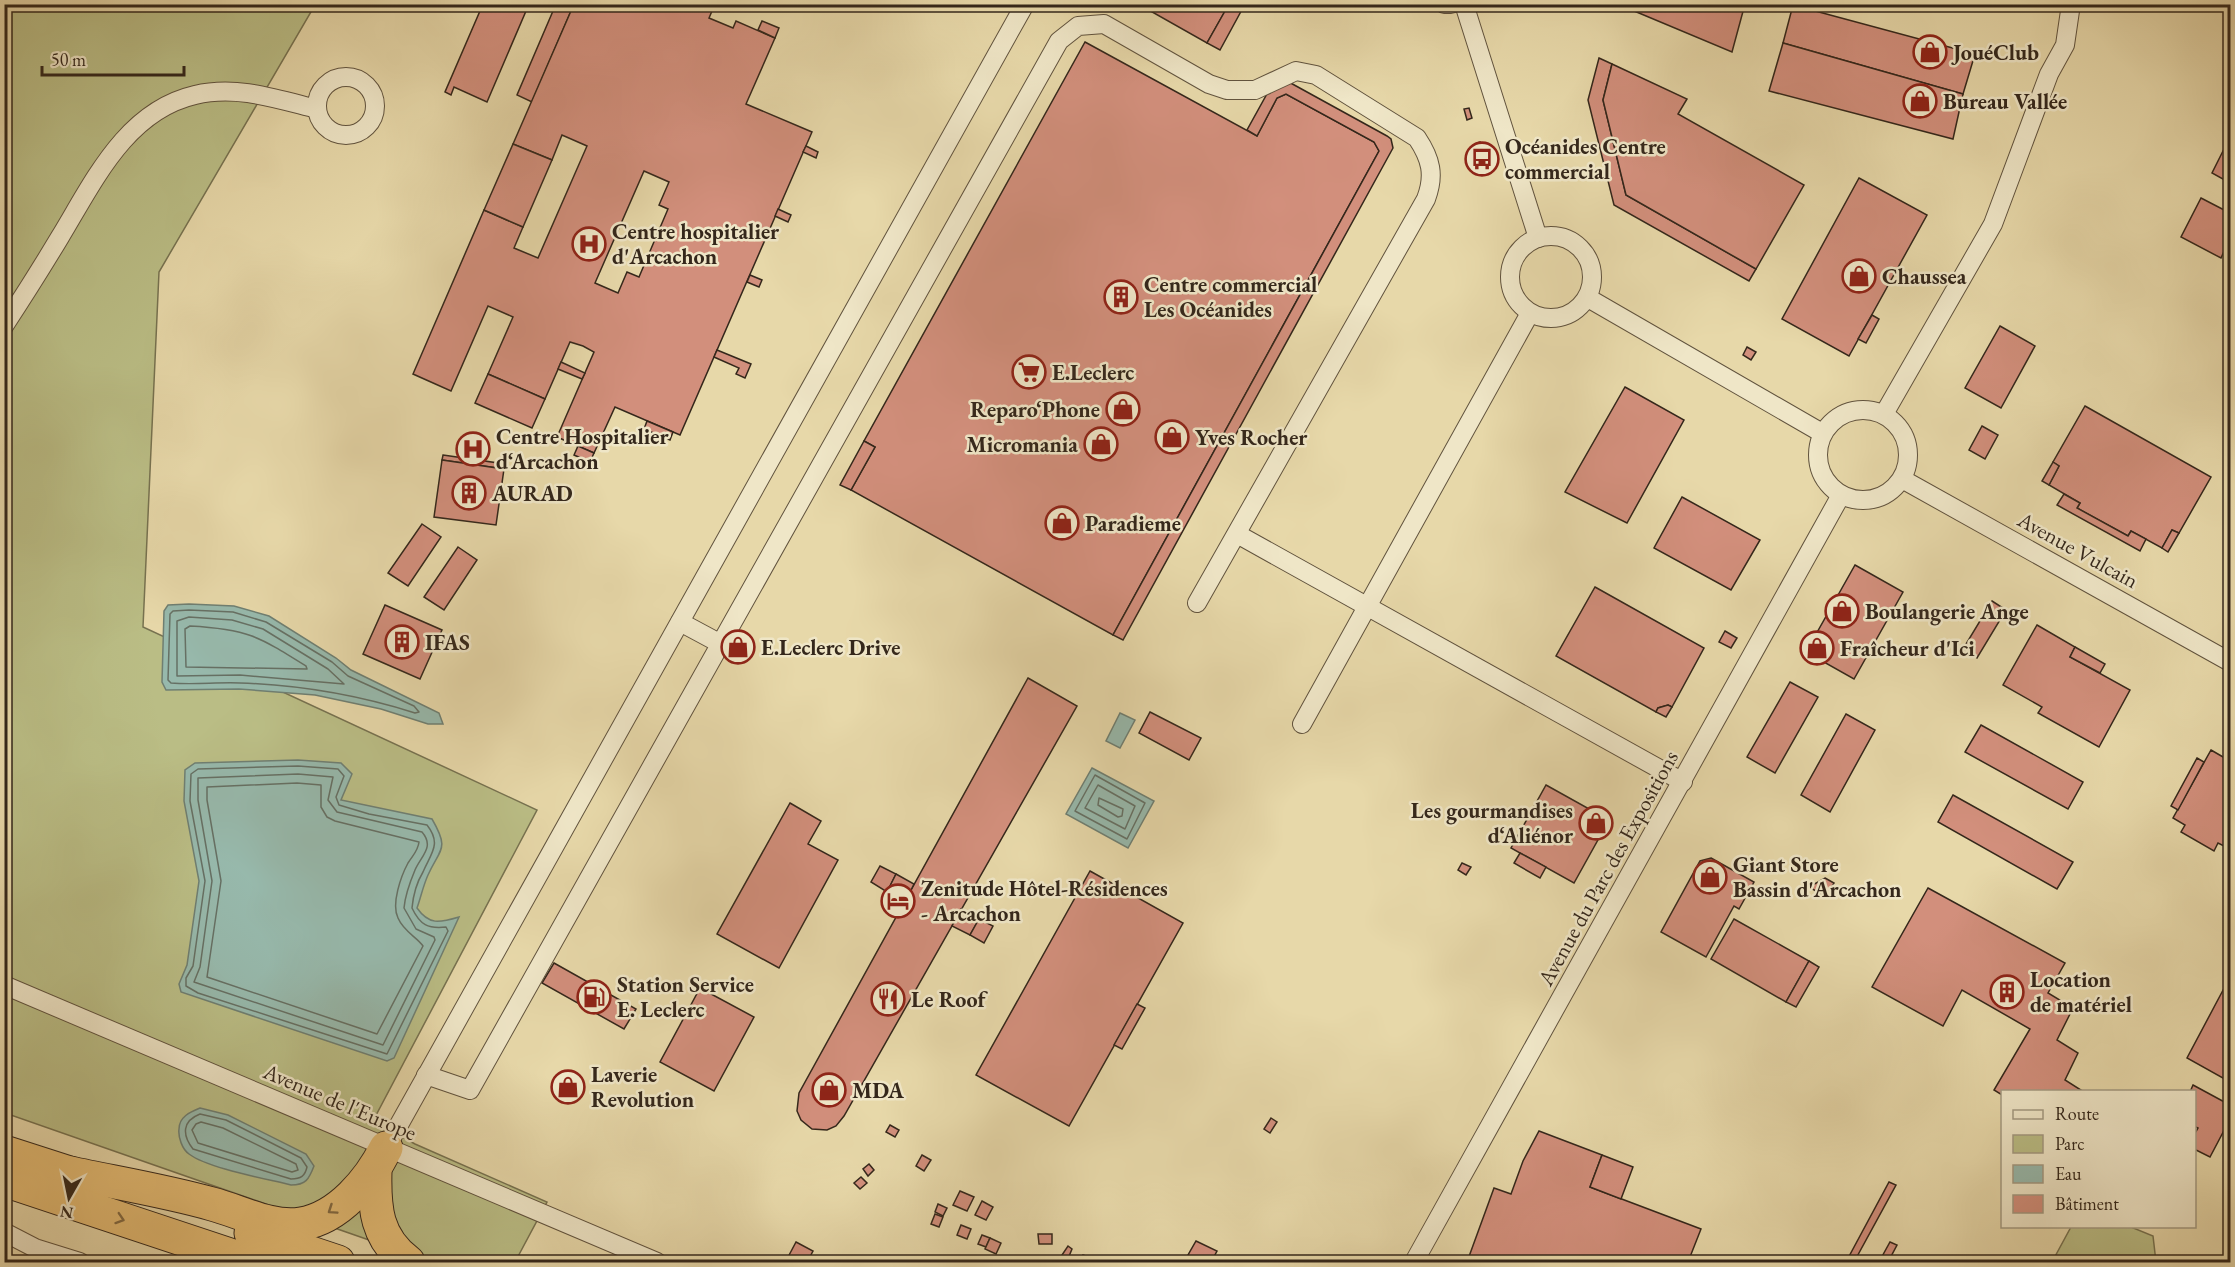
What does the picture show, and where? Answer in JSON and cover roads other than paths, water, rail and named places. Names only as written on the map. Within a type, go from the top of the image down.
[{"type":"highway","points":[[4,1152],[338,1263]]},
{"type":"highway","points":[[70,1173],[211,1203],[276,1223],[300,1224],[336,1209],[380,1159]]},
{"type":"highway","points":[[380,1159],[374,1205],[378,1224],[387,1241],[408,1263]]},
{"type":"highway","points":[[4,1180],[250,1263]]},
{"type":"street","points":[[380,1159],[1025,4]]},
{"type":"street","points":[[1444,4],[1451,4]]},
{"type":"street","points":[[1464,4],[1538,238]]},
{"type":"street","points":[[1884,414],[1993,224],[2049,74],[2065,45],[2071,4]]},
{"type":"street","points":[[426,1075],[470,1090],[1059,41],[1078,26],[1104,24],[1209,84],[1227,90],[1255,90],[1296,70],[1316,75],[1417,138],[1428,154],[1432,183],[1426,199],[1197,603]]},
{"type":"street","points":[[4,326],[105,163],[136,126],[158,111],[196,94],[226,91],[256,93],[317,109]]},
{"type":"street","points":[[1563,237],[1583,251],[1593,274],[1588,297],[1579,308],[1562,317],[1542,317],[1530,313],[1513,292],[1511,273],[1517,254],[1526,244],[1538,238],[1563,237]]},
{"type":"street","points":[[1588,297],[1822,433]]},
{"type":"street","points":[[1302,724],[1530,313]]},
{"type":"street","points":[[1864,410],[1884,414],[1902,432],[1908,446],[1908,461],[1902,479],[1883,496],[1868,501],[1853,500],[1841,495],[1828,485],[1820,472],[1817,457],[1822,433],[1836,418],[1849,411],[1864,410]]},
{"type":"street","name":"Avenue Vulcain","points":[[1902,479],[2230,663]]},
{"type":"street","name":"Avenue du Parc des Expositions","points":[[1414,1263],[1841,495]]},
{"type":"street","points":[[1237,534],[1683,782]]},
{"type":"street","points":[[680,622],[721,644]]},
{"type":"street","name":"Avenue de l'Europe","points":[[4,984],[380,1159],[657,1263]]},
{"type":"street","points":[[4,1232],[35,1248],[80,1263]]},
{"type":"water","points":[[168,605],[234,606],[269,616],[351,670],[439,713],[443,724],[428,724],[381,709],[315,695],[239,689],[166,690],[162,682],[164,611]]},
{"type":"water","points":[[1120,713],[1135,720],[1120,748],[1106,741]]},
{"type":"water","points":[[298,760],[341,763],[352,774],[341,800],[432,819],[441,837],[439,854],[426,879],[417,908],[430,920],[446,921],[459,917],[394,1058],[387,1061],[181,992],[179,984],[187,965],[199,881],[184,801],[185,770],[195,763]]},
{"type":"water","points":[[1092,768],[1154,801],[1128,848],[1066,814]]},
{"type":"water","points":[[200,1108],[228,1115],[306,1154],[314,1166],[308,1178],[300,1184],[291,1185],[209,1164],[189,1154],[181,1143],[179,1125],[192,1111]]},
{"type":"place","name":"JouéClub","points":[[1930,52]]},
{"type":"place","name":"Bureau Vallée","points":[[1920,101]]},
{"type":"place","name":"Océanides Centre commercial","points":[[1482,159]]},
{"type":"place","name":"Centre hospitalier d'Arcachon","points":[[589,244]]},
{"type":"place","name":"Chaussea","points":[[1859,276]]},
{"type":"place","name":"Centre commercial Les Océanides","points":[[1121,297]]},
{"type":"place","name":"E.Leclerc","points":[[1029,372]]},
{"type":"place","name":"Reparo‘Phone","points":[[1123,409]]},
{"type":"place","name":"Yves Rocher","points":[[1172,437]]},
{"type":"place","name":"Micromania","points":[[1101,444]]},
{"type":"place","name":"Centre Hospitalier d‘Arcachon","points":[[473,449]]},
{"type":"place","name":"AURAD","points":[[469,493]]},
{"type":"place","name":"Paradieme","points":[[1062,523]]},
{"type":"place","name":"Boulangerie Ange","points":[[1842,611]]},
{"type":"place","name":"IFAS","points":[[402,642]]},
{"type":"place","name":"E.Leclerc Drive","points":[[738,647]]},
{"type":"place","name":"Fraîcheur d'Ici","points":[[1817,648]]},
{"type":"place","name":"Les gourmandises d‘Aliénor","points":[[1596,823]]},
{"type":"place","name":"Giant Store Bassin d'Arcachon","points":[[1710,877]]},
{"type":"place","name":"Zenitude Hôtel-Résidences - Arcachon","points":[[898,901]]},
{"type":"place","name":"Location de matériel","points":[[2007,992]]},
{"type":"place","name":"Station Service E. Leclerc","points":[[594,997]]},
{"type":"place","name":"Le Roof","points":[[888,999]]},
{"type":"place","name":"Laverie Revolution","points":[[568,1087]]},
{"type":"place","name":"MDA","points":[[829,1090]]}]
